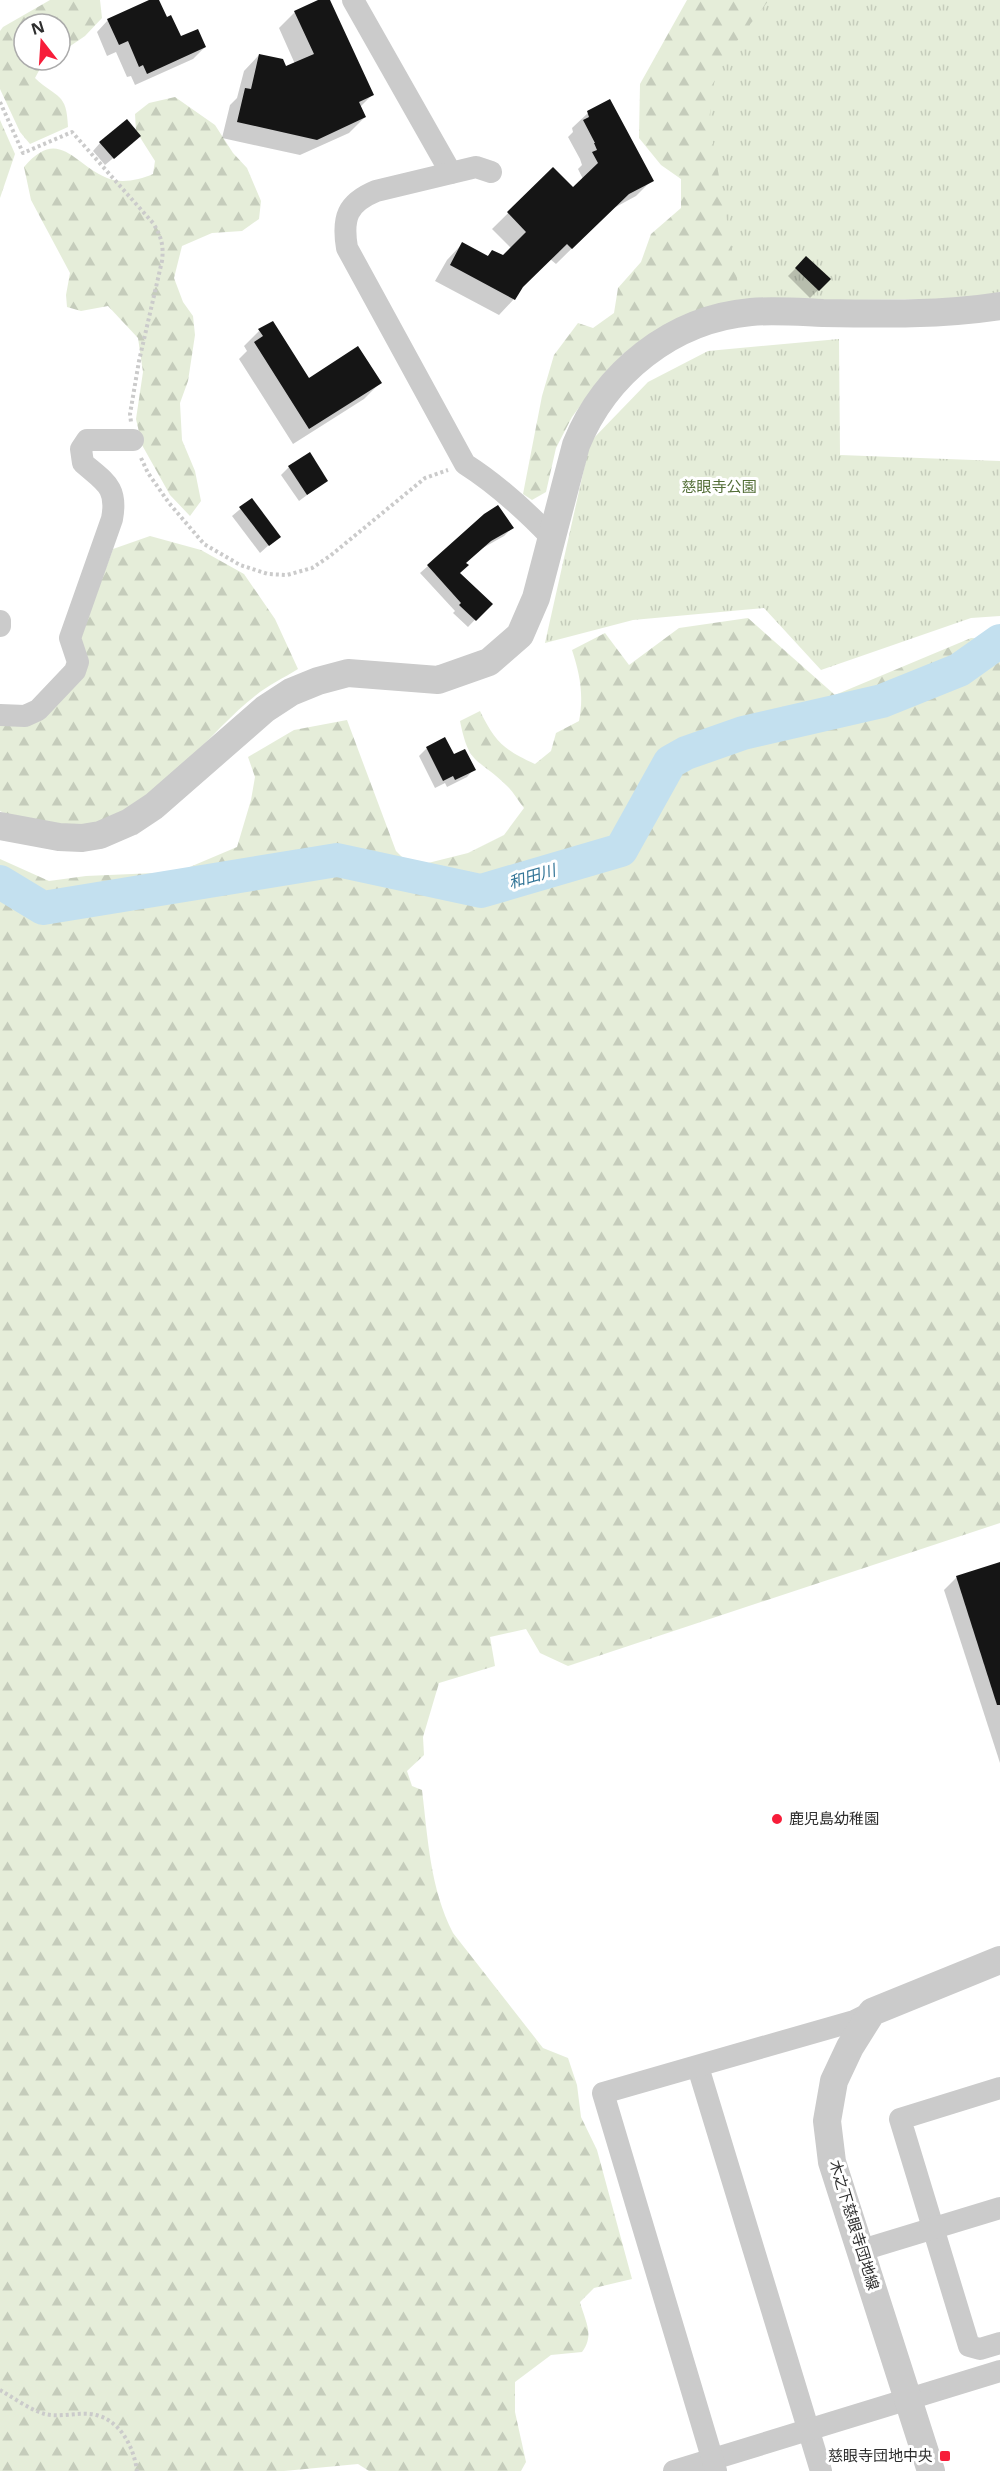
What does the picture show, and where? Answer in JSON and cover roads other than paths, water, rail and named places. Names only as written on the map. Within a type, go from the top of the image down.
[{"type":"street","points":[[353,0],[451,173]]},
{"type":"street","points":[[491,172],[476,167],[376,191],[360,198],[349,209],[344,230],[347,248],[465,464],[491,481],[519,504],[551,537]]},
{"type":"street","points":[[0,826],[59,837],[82,838],[100,835],[130,822],[154,806],[265,709],[291,692],[318,681],[348,673],[438,680],[489,662],[520,634],[536,598],[576,445],[585,423],[597,403],[635,360],[652,347],[691,327],[723,317],[751,312],[880,314],[970,310],[1000,306]]},
{"type":"street","points":[[0,715],[25,716],[38,710],[75,671],[78,662],[70,639],[112,519],[115,503],[111,488],[83,463],[81,448],[87,440],[133,440]]},
{"type":"street","points":[[0,621],[0,626]]},
{"type":"street","points":[[715,2465],[603,2092],[698,2067],[854,2021],[1000,1960]]},
{"type":"street","name":"木之下慈眼寺団地線","points":[[873,2012],[850,2047],[834,2081],[827,2121],[832,2162],[931,2471]]},
{"type":"street","points":[[698,2067],[822,2471]]},
{"type":"street","points":[[1000,2088],[900,2119],[969,2346],[980,2349],[1000,2343]]},
{"type":"street","points":[[862,2250],[1000,2208]]},
{"type":"street","points":[[674,2471],[715,2465],[809,2430],[1000,2371]]},
{"type":"waterway","name":"和田川","points":[[0,882],[43,908],[337,860],[481,891],[621,850],[670,762],[686,753],[743,733],[882,701],[959,670],[1000,641]]},
{"type":"place","name":"鹿児島幼稚園","points":[[777,1819]]},
{"type":"place","name":"慈眼寺団地中央","points":[[945,2456]]},
{"type":"park label","name":"慈眼寺公園","points":[[719,487]]}]
